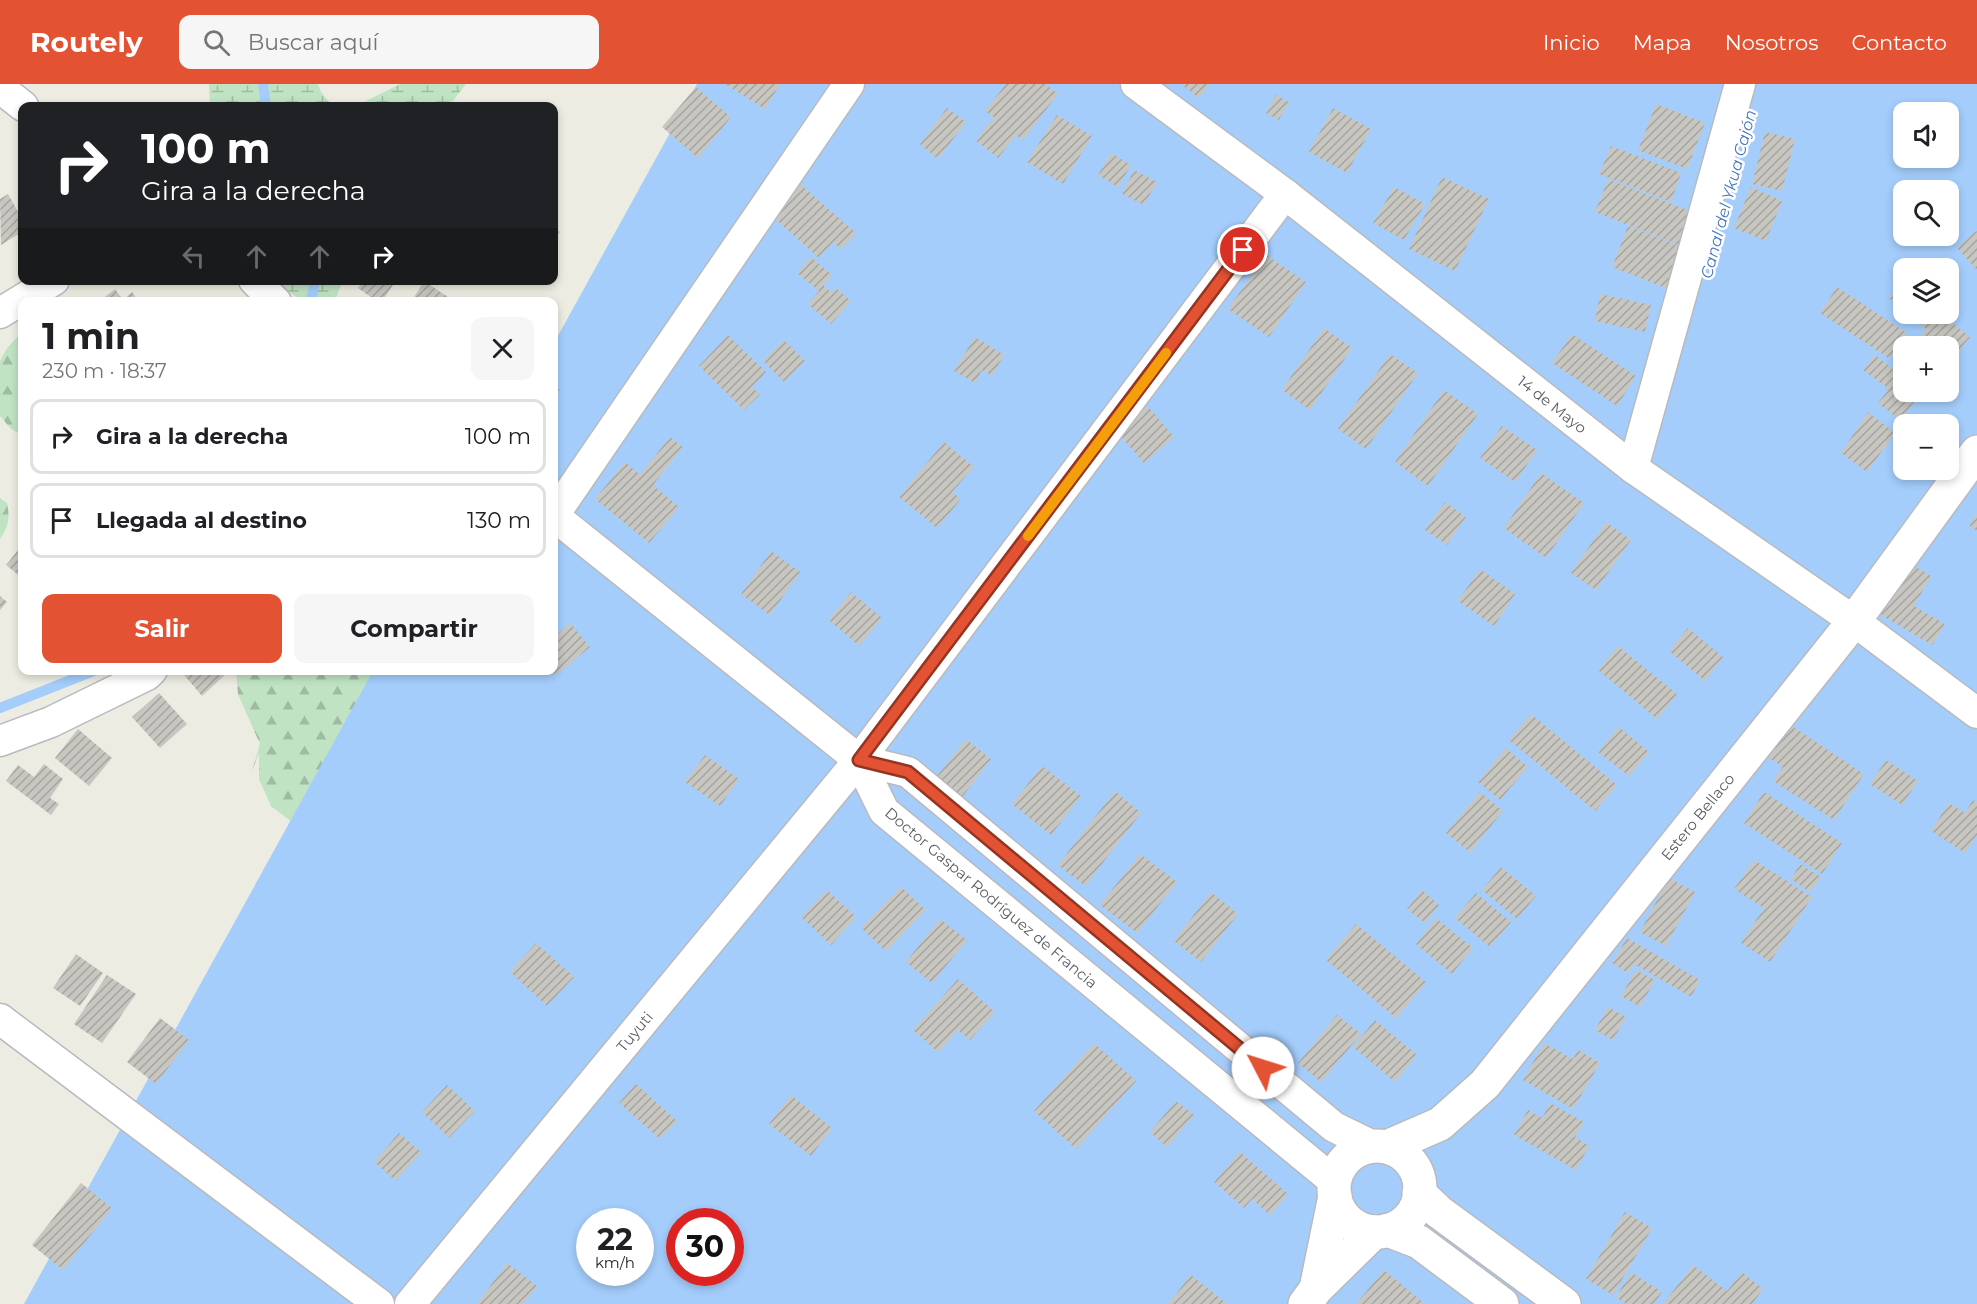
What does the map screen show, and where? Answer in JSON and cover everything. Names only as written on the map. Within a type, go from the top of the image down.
[{"type":"street","points":[[558,509],[849,84]]},
{"type":"street","name":"14 de Mayo","points":[[1136,84],[1285,194],[1633,468],[1854,621],[1977,712]]},
{"type":"street","points":[[1633,468],[1740,84]]},
{"type":"street","points":[[0,88],[18,102]]},
{"type":"street","name":"Tuyuti","points":[[410,1304],[859,760],[1285,194]]},
{"type":"street","points":[[26,297],[46,285]]},
{"type":"street","points":[[259,285],[271,297]]},
{"type":"street","points":[[0,313],[18,302]]},
{"type":"street","name":"Estero Bellaco","points":[[1380,1146],[1440,1124],[1485,1084],[1854,621],[1977,452]]},
{"type":"street","points":[[558,518],[859,760],[908,772],[1334,1127],[1400,1152],[1410,1161],[1418,1183],[1439,1212],[1564,1304]]},
{"type":"street","points":[[0,741],[51,722],[147,675]]},
{"type":"street","name":"Doctor Gaspar Rodríguez de Francia","points":[[859,760],[884,811],[1335,1189]]},
{"type":"street","points":[[0,1019],[379,1304]]},
{"type":"street","points":[[1311,1296],[1381,1231],[1401,1225],[1411,1215],[1418,1202],[1418,1183],[1440,1124]]},
{"type":"street","points":[[1311,1296],[1339,1169],[1348,1157],[1360,1149],[1380,1146]]},
{"type":"street","points":[[1335,1189],[1340,1209],[1348,1221],[1360,1228],[1381,1231],[1419,1242],[1502,1304]]},
{"type":"green space","points":[[209,84],[318,84],[329,102],[210,102]]},
{"type":"green space","points":[[400,84],[466,84],[452,102],[364,102]]},
{"type":"green space","points":[[281,285],[341,285],[336,297],[296,297]]},
{"type":"green space","points":[[18,336],[18,433],[11,429],[0,416],[0,361],[7,348]]},
{"type":"green space","points":[[0,498],[7,503],[8,518],[7,526],[0,539]]},
{"type":"green space","points":[[236,675],[444,675],[293,823],[271,806],[259,779],[259,753],[252,771],[260,744],[238,694]]},
{"type":"water","name":"Canal del Ykua Cajón","points":[[697,84],[1977,84],[1977,1304],[24,1304],[371,675],[558,675],[558,336]]},
{"type":"building","points":[[725,84],[780,84],[765,109]]},
{"type":"building","points":[[1006,84],[1045,84],[1058,94],[1023,140],[1016,135],[998,158],[976,141],[994,117],[985,111]]},
{"type":"building","points":[[1181,84],[1209,84],[1199,98]]},
{"type":"building","points":[[696,87],[731,117],[698,158],[662,127]]},
{"type":"building","points":[[1276,95],[1289,102],[1279,120],[1266,113]]},
{"type":"building","points":[[1656,104],[1705,123],[1687,169],[1638,150]]},
{"type":"building","points":[[947,108],[966,122],[938,159],[920,144]]},
{"type":"building","points":[[1333,108],[1371,129],[1347,173],[1309,152]]},
{"type":"building","points":[[1057,115],[1092,136],[1063,184],[1027,162]]},
{"type":"building","points":[[1765,132],[1795,139],[1782,191],[1752,184]]},
{"type":"building","points":[[1611,146],[1681,173],[1671,202],[1599,174]]},
{"type":"building","points":[[1111,153],[1131,165],[1118,187],[1098,175]]},
{"type":"building","points":[[1134,170],[1157,182],[1144,205],[1122,194]]},
{"type":"building","points":[[1442,177],[1489,199],[1455,271],[1409,249]]},
{"type":"building","points":[[1608,179],[1700,215],[1687,248],[1595,212]]},
{"type":"building","points":[[799,183],[856,233],[841,249],[833,242],[819,258],[771,215]]},
{"type":"building","points":[[1394,187],[1425,204],[1404,240],[1373,223]]},
{"type":"building","points":[[1751,187],[1782,201],[1766,241],[1734,228]]},
{"type":"building","points":[[8,194],[18,212],[18,234],[1,245],[0,199]]},
{"type":"building","points":[[1628,226],[1682,247],[1666,288],[1612,267]]},
{"type":"building","points":[[1977,232],[1977,270],[1957,248]]},
{"type":"building","points":[[1266,255],[1306,282],[1269,337],[1228,309]]},
{"type":"building","points":[[811,257],[832,275],[823,285],[832,293],[836,288],[851,301],[831,324],[808,304],[819,291],[797,273]]},
{"type":"building","points":[[360,285],[393,285],[385,297],[371,297],[358,288]]},
{"type":"building","points":[[422,285],[430,285],[448,297],[414,297]]},
{"type":"building","points":[[1837,287],[1907,333],[1905,336],[1893,336],[1893,354],[1890,359],[1820,313]]},
{"type":"building","points":[[115,289],[121,297],[105,297]]},
{"type":"building","points":[[132,292],[136,297],[126,297]]},
{"type":"building","points":[[1600,294],[1651,305],[1645,332],[1595,321]]},
{"type":"building","points":[[1920,324],[1954,324],[1970,337],[1959,350],[1959,336],[1920,336],[1926,329]]},
{"type":"building","points":[[1324,328],[1352,348],[1310,410],[1282,390]]},
{"type":"building","points":[[1572,334],[1636,376],[1617,406],[1552,363]]},
{"type":"building","points":[[728,335],[766,372],[752,387],[760,395],[744,410],[699,366]]},
{"type":"building","points":[[975,337],[1004,355],[992,376],[982,370],[975,383],[954,371]]},
{"type":"building","points":[[784,340],[805,361],[784,382],[763,361]]},
{"type":"building","points":[[1390,354],[1418,373],[1366,449],[1338,429]]},
{"type":"building","points":[[1875,355],[1893,369],[1893,402],[1914,402],[1905,414],[1893,415],[1878,403],[1889,389],[1863,370]]},
{"type":"building","points":[[1444,390],[1478,414],[1428,486],[1395,462]]},
{"type":"building","points":[[1148,406],[1174,437],[1144,463],[1117,432]]},
{"type":"building","points":[[1868,412],[1893,431],[1893,436],[1867,472],[1841,453]]},
{"type":"building","points":[[1502,426],[1537,450],[1515,482],[1480,458]]},
{"type":"building","points":[[670,437],[683,447],[653,485],[679,507],[649,543],[595,499],[625,462],[640,475]]},
{"type":"building","points":[[944,442],[974,467],[952,492],[961,499],[937,528],[899,497]]},
{"type":"building","points":[[1541,473],[1584,503],[1546,558],[1504,528]]},
{"type":"building","points":[[1445,502],[1466,517],[1447,545],[1425,530]]},
{"type":"building","points":[[1977,514],[1977,531],[1969,525]]},
{"type":"building","points":[[1606,522],[1631,540],[1596,590],[1571,573]]},
{"type":"building","points":[[18,550],[18,575],[6,565]]},
{"type":"building","points":[[771,551],[800,572],[770,615],[741,594]]},
{"type":"building","points":[[1911,564],[1931,576],[1914,606],[1945,624],[1932,645],[1881,615]]},
{"type":"building","points":[[1480,569],[1515,594],[1494,626],[1458,601]]},
{"type":"building","points":[[851,592],[882,618],[859,646],[829,620]]},
{"type":"building","points":[[0,596],[7,602],[0,610]]},
{"type":"building","points":[[570,623],[590,647],[558,673],[558,634]]},
{"type":"building","points":[[1688,628],[1723,657],[1705,681],[1669,651]]},
{"type":"building","points":[[1618,646],[1677,694],[1657,719],[1598,670]]},
{"type":"building","points":[[184,675],[225,675],[202,696]]},
{"type":"building","points":[[159,693],[187,724],[160,748],[132,717]]},
{"type":"building","points":[[1531,714],[1617,785],[1595,811],[1509,740]]},
{"type":"building","points":[[1789,724],[1864,774],[1834,820],[1773,781],[1783,767],[1768,757]]},
{"type":"building","points":[[1619,727],[1649,752],[1629,776],[1598,752]]},
{"type":"building","points":[[78,729],[112,758],[89,786],[55,758]]},
{"type":"building","points":[[966,739],[991,759],[960,800],[934,780]]},
{"type":"building","points":[[1506,748],[1528,767],[1500,800],[1478,782]]},
{"type":"building","points":[[705,755],[739,779],[720,806],[685,782]]},
{"type":"building","points":[[1886,760],[1918,781],[1902,805],[1870,784]]},
{"type":"building","points":[[44,764],[63,779],[50,798],[59,804],[51,815],[6,781],[18,765],[34,777]]},
{"type":"building","points":[[1042,766],[1081,796],[1051,835],[1012,804]]},
{"type":"building","points":[[1115,791],[1141,813],[1085,886],[1058,865]]},
{"type":"building","points":[[1480,792],[1503,811],[1470,852],[1446,833]]},
{"type":"building","points":[[1764,792],[1842,843],[1822,874],[1744,823]]},
{"type":"building","points":[[1973,800],[1977,803],[1977,835],[1965,853],[1931,831],[1949,803],[1965,813]]},
{"type":"building","points":[[1140,854],[1177,882],[1137,933],[1100,905]]},
{"type":"building","points":[[1754,860],[1812,897],[1770,962],[1741,943],[1764,908],[1734,889]]},
{"type":"building","points":[[1800,864],[1821,877],[1810,892],[1791,879]]},
{"type":"building","points":[[1501,867],[1536,896],[1517,919],[1482,890]]},
{"type":"building","points":[[1669,878],[1695,892],[1666,946],[1640,932]]},
{"type":"building","points":[[901,887],[926,910],[886,951],[861,928]]},
{"type":"building","points":[[827,890],[856,917],[831,945],[801,917]]},
{"type":"building","points":[[1422,890],[1439,905],[1425,923],[1407,909]]},
{"type":"building","points":[[1211,892],[1238,914],[1201,962],[1174,941]]},
{"type":"building","points":[[1476,893],[1511,922],[1490,947],[1455,918]]},
{"type":"building","points":[[1436,918],[1473,948],[1452,974],[1416,944]]},
{"type":"building","points":[[940,919],[967,940],[932,983],[906,962]]},
{"type":"building","points":[[1356,924],[1426,982],[1396,1018],[1326,960]]},
{"type":"building","points":[[1627,938],[1700,980],[1691,997],[1634,964],[1628,973],[1612,963]]},
{"type":"building","points":[[536,943],[574,977],[547,1006],[510,972]]},
{"type":"building","points":[[76,954],[103,973],[80,1006],[53,988]]},
{"type":"building","points":[[1636,970],[1655,980],[1640,1007],[1621,996]]},
{"type":"building","points":[[107,975],[136,994],[102,1043],[74,1024]]},
{"type":"building","points":[[958,979],[995,1012],[970,1040],[958,1030],[938,1052],[913,1030]]},
{"type":"building","points":[[1608,1007],[1626,1017],[1613,1040],[1595,1030]]},
{"type":"building","points":[[1337,1015],[1361,1034],[1321,1082],[1298,1063]]},
{"type":"building","points":[[160,1018],[189,1040],[156,1084],[127,1062]]},
{"type":"building","points":[[1375,1020],[1417,1055],[1395,1082],[1353,1047]]},
{"type":"building","points":[[1094,1043],[1136,1081],[1076,1149],[1034,1111]]},
{"type":"building","points":[[1544,1043],[1573,1059],[1578,1050],[1600,1063],[1573,1109],[1523,1080]]},
{"type":"building","points":[[636,1084],[677,1121],[660,1139],[619,1103]]},
{"type":"building","points":[[447,1085],[475,1111],[449,1138],[422,1112]]},
{"type":"building","points":[[791,1095],[832,1128],[811,1156],[769,1124]]},
{"type":"building","points":[[1176,1101],[1194,1115],[1167,1147],[1150,1132]]},
{"type":"building","points":[[1550,1103],[1584,1122],[1575,1137],[1589,1146],[1576,1170],[1514,1135],[1528,1110],[1542,1118]]},
{"type":"building","points":[[399,1133],[421,1152],[396,1181],[374,1162]]},
{"type":"building","points":[[1240,1152],[1288,1194],[1270,1215],[1252,1199],[1244,1208],[1214,1182]]},
{"type":"building","points":[[81,1183],[112,1208],[63,1270],[32,1245]]},
{"type":"building","points":[[1625,1212],[1652,1228],[1613,1295],[1586,1279]]},
{"type":"building","points":[[507,1263],[537,1286],[523,1304],[477,1304]]},
{"type":"building","points":[[1693,1265],[1727,1291],[1742,1272],[1763,1289],[1752,1304],[1663,1304]]},
{"type":"building","points":[[1384,1270],[1425,1304],[1356,1304]]},
{"type":"building","points":[[1631,1272],[1662,1292],[1654,1304],[1626,1304],[1616,1297]]},
{"type":"building","points":[[1191,1275],[1227,1304],[1168,1304]]},
{"type":"waterway","points":[[263,84],[265,102]]},
{"type":"waterway","points":[[312,297],[314,285]]},
{"type":"waterway","points":[[0,708],[83,675]]},
{"type":"slow traffic","points":[[1028,536],[1166,353]]},
{"type":"route","points":[[1243,250],[859,760],[908,772],[1263,1068]]}]
